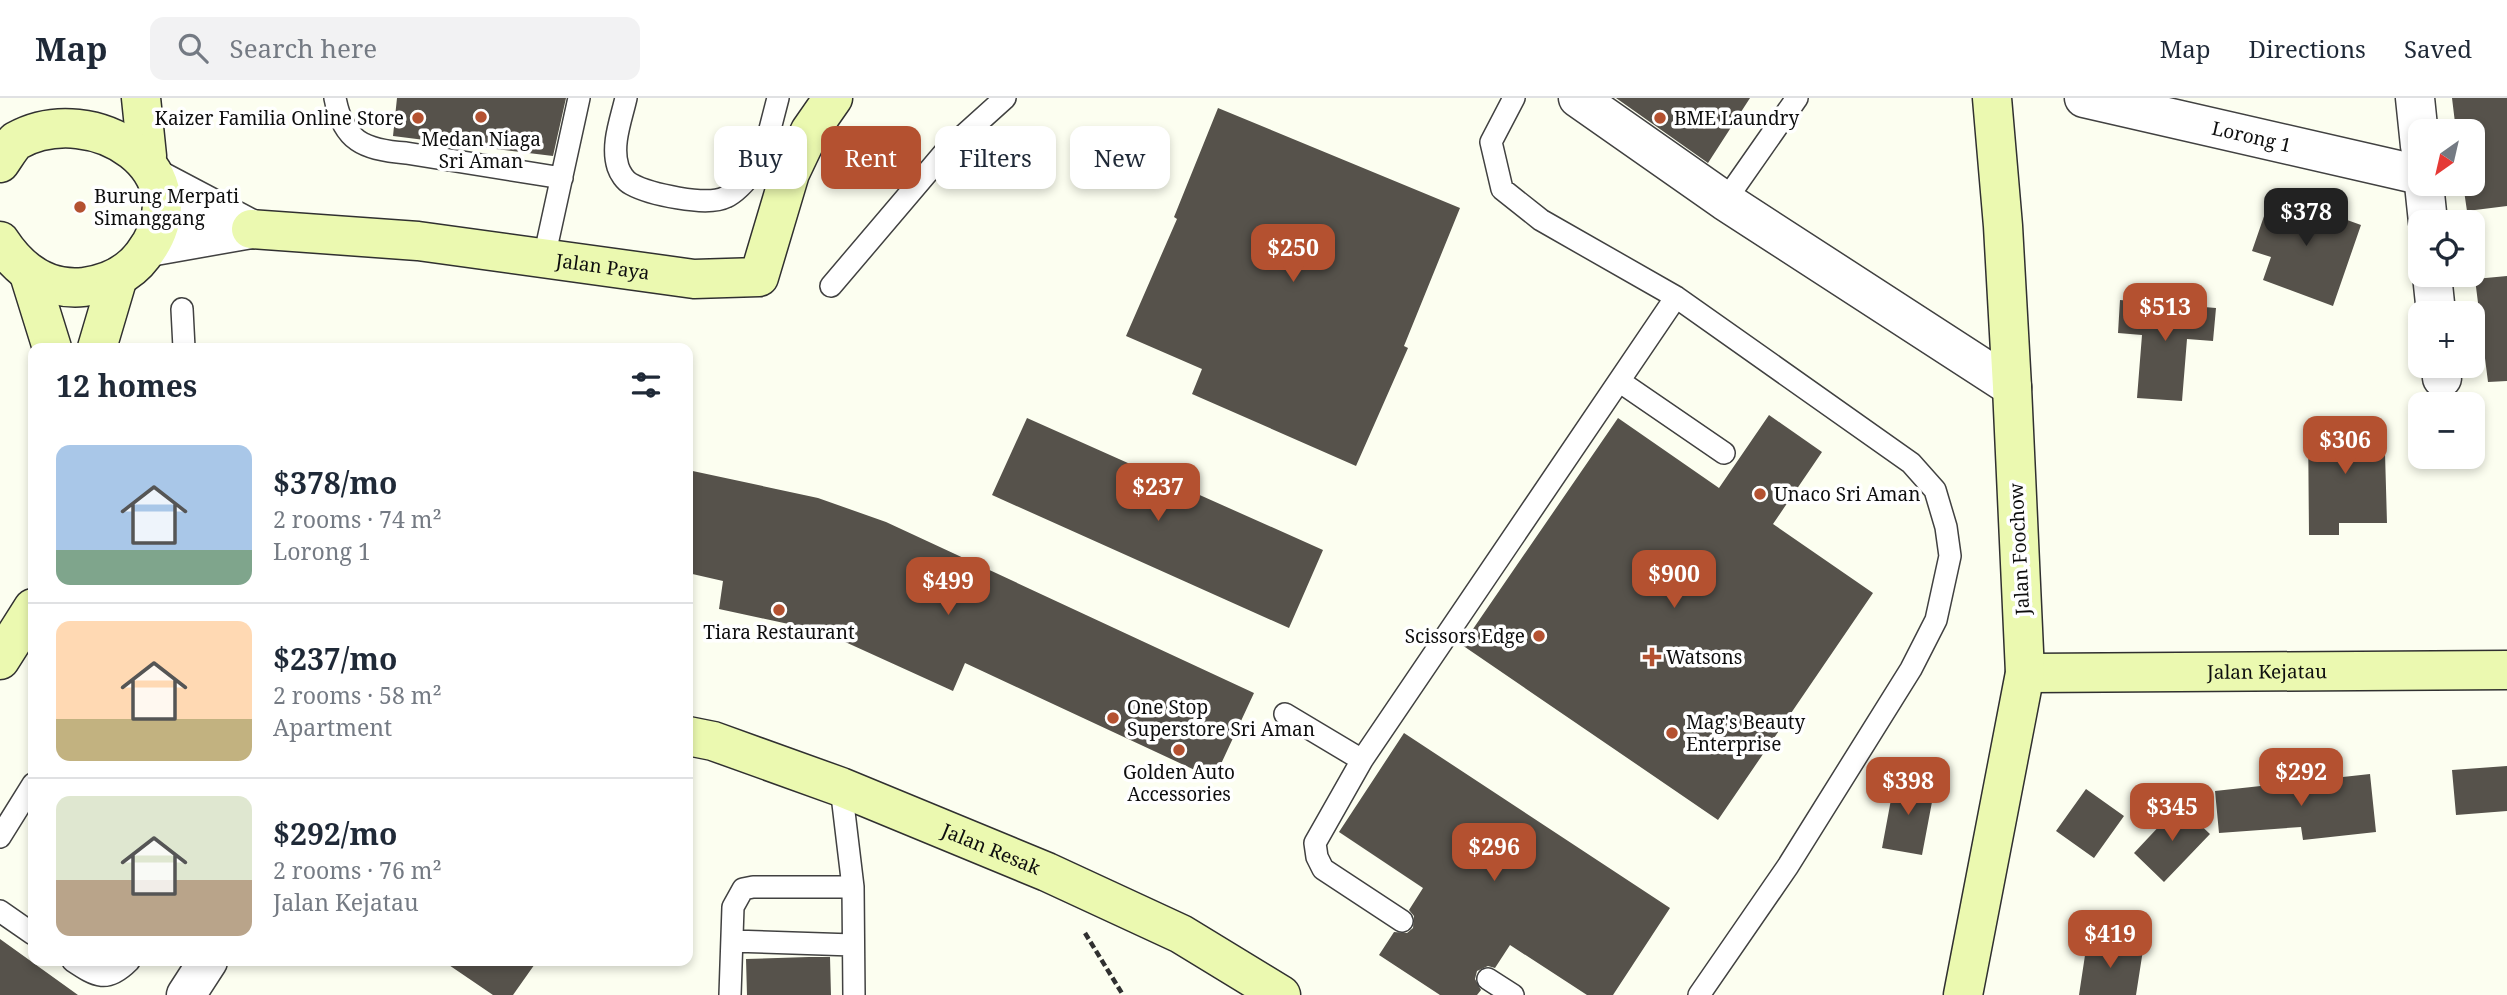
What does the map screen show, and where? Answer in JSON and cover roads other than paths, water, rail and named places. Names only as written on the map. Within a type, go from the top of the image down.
[{"type":"street","points":[[10,256],[50,284],[73,288],[96,286],[118,277],[136,264],[149,247],[159,226],[162,203],[141,98]]},
{"type":"street","name":"Jalan Paya","points":[[807,134],[833,98]]},
{"type":"street","points":[[1578,98],[1726,201],[2012,387]]},
{"type":"street","name":"Jalan Foochow","points":[[1962,995],[2025,673],[2003,226],[1992,98]]},
{"type":"street","name":"Lorong 1","points":[[2084,98],[2408,172]]},
{"type":"street","points":[[2415,98],[2417,119]]},
{"type":"street","points":[[0,163],[14,143],[66,108],[83,117],[109,124],[131,137],[153,168],[251,229]]},
{"type":"street","name":"Jalan Paya","points":[[251,229],[418,241],[694,279],[759,277],[773,189]]},
{"type":"street","points":[[149,247],[251,229]]},
{"type":"street","points":[[10,256],[50,343]]},
{"type":"street","points":[[98,343],[118,277]]},
{"type":"street","points":[[0,660],[28,616]]},
{"type":"street","name":"Jalan Kejatau","points":[[2025,673],[2507,670]]},
{"type":"street","name":"Jalan Resak","points":[[693,737],[713,741],[841,787],[1047,872],[1181,934],[1281,995]]},
{"type":"street","points":[[186,995],[205,966]]},
{"type":"lane","points":[[335,98],[338,114],[352,139],[383,151],[562,178]]},
{"type":"lane","points":[[544,258],[579,98]]},
{"type":"lane","points":[[626,98],[615,151],[618,170],[628,183],[647,191],[696,200],[715,201],[741,189]]},
{"type":"lane","points":[[777,126],[778,98]]},
{"type":"lane","points":[[831,286],[944,153],[1005,98]]},
{"type":"lane","points":[[1514,98],[1491,142],[1502,189],[1541,220],[1676,297],[1911,463],[1935,491],[1946,527],[1950,556],[1936,620],[1911,670],[1788,866],[1699,995]]},
{"type":"lane","points":[[1726,201],[1797,98]]},
{"type":"lane","points":[[1402,920],[1323,869],[1317,857],[1315,843],[1362,760],[1676,297]]},
{"type":"lane","points":[[182,309],[184,343]]},
{"type":"lane","points":[[1619,382],[1724,453]]},
{"type":"lane","points":[[1285,714],[1362,760]]},
{"type":"lane","points":[[841,787],[853,887],[854,995]]},
{"type":"lane","points":[[0,837],[28,792]]},
{"type":"lane","points":[[730,995],[733,907],[743,889],[853,887]]},
{"type":"lane","points":[[0,911],[28,931]]},
{"type":"lane","points":[[732,940],[853,945]]},
{"type":"lane","points":[[81,966],[92,973],[105,976],[117,973],[124,966]]},
{"type":"lane","points":[[1488,979],[1513,995]]},
{"type":"place","name":"Medan Niaga Sri Aman","points":[[481,117]]},
{"type":"place","name":"Kaizer Familia Online Store","points":[[418,118]]},
{"type":"place","name":"BME Laundry","points":[[1660,118]]},
{"type":"place","name":"Burung Merpati Simanggang","points":[[80,207]]},
{"type":"place","name":"Unaco Sri Aman","points":[[1760,494]]},
{"type":"place","name":"Tiara Restaurant","points":[[779,610]]},
{"type":"place","name":"Scissors Edge","points":[[1539,636]]},
{"type":"place","name":"Watsons","points":[[1652,657]]},
{"type":"place","name":"One Stop Superstore Sri Aman","points":[[1113,718]]},
{"type":"place","name":"Mag's Beauty Enterprise","points":[[1672,733]]},
{"type":"place","name":"Golden Auto Accessories","points":[[1179,750]]}]
